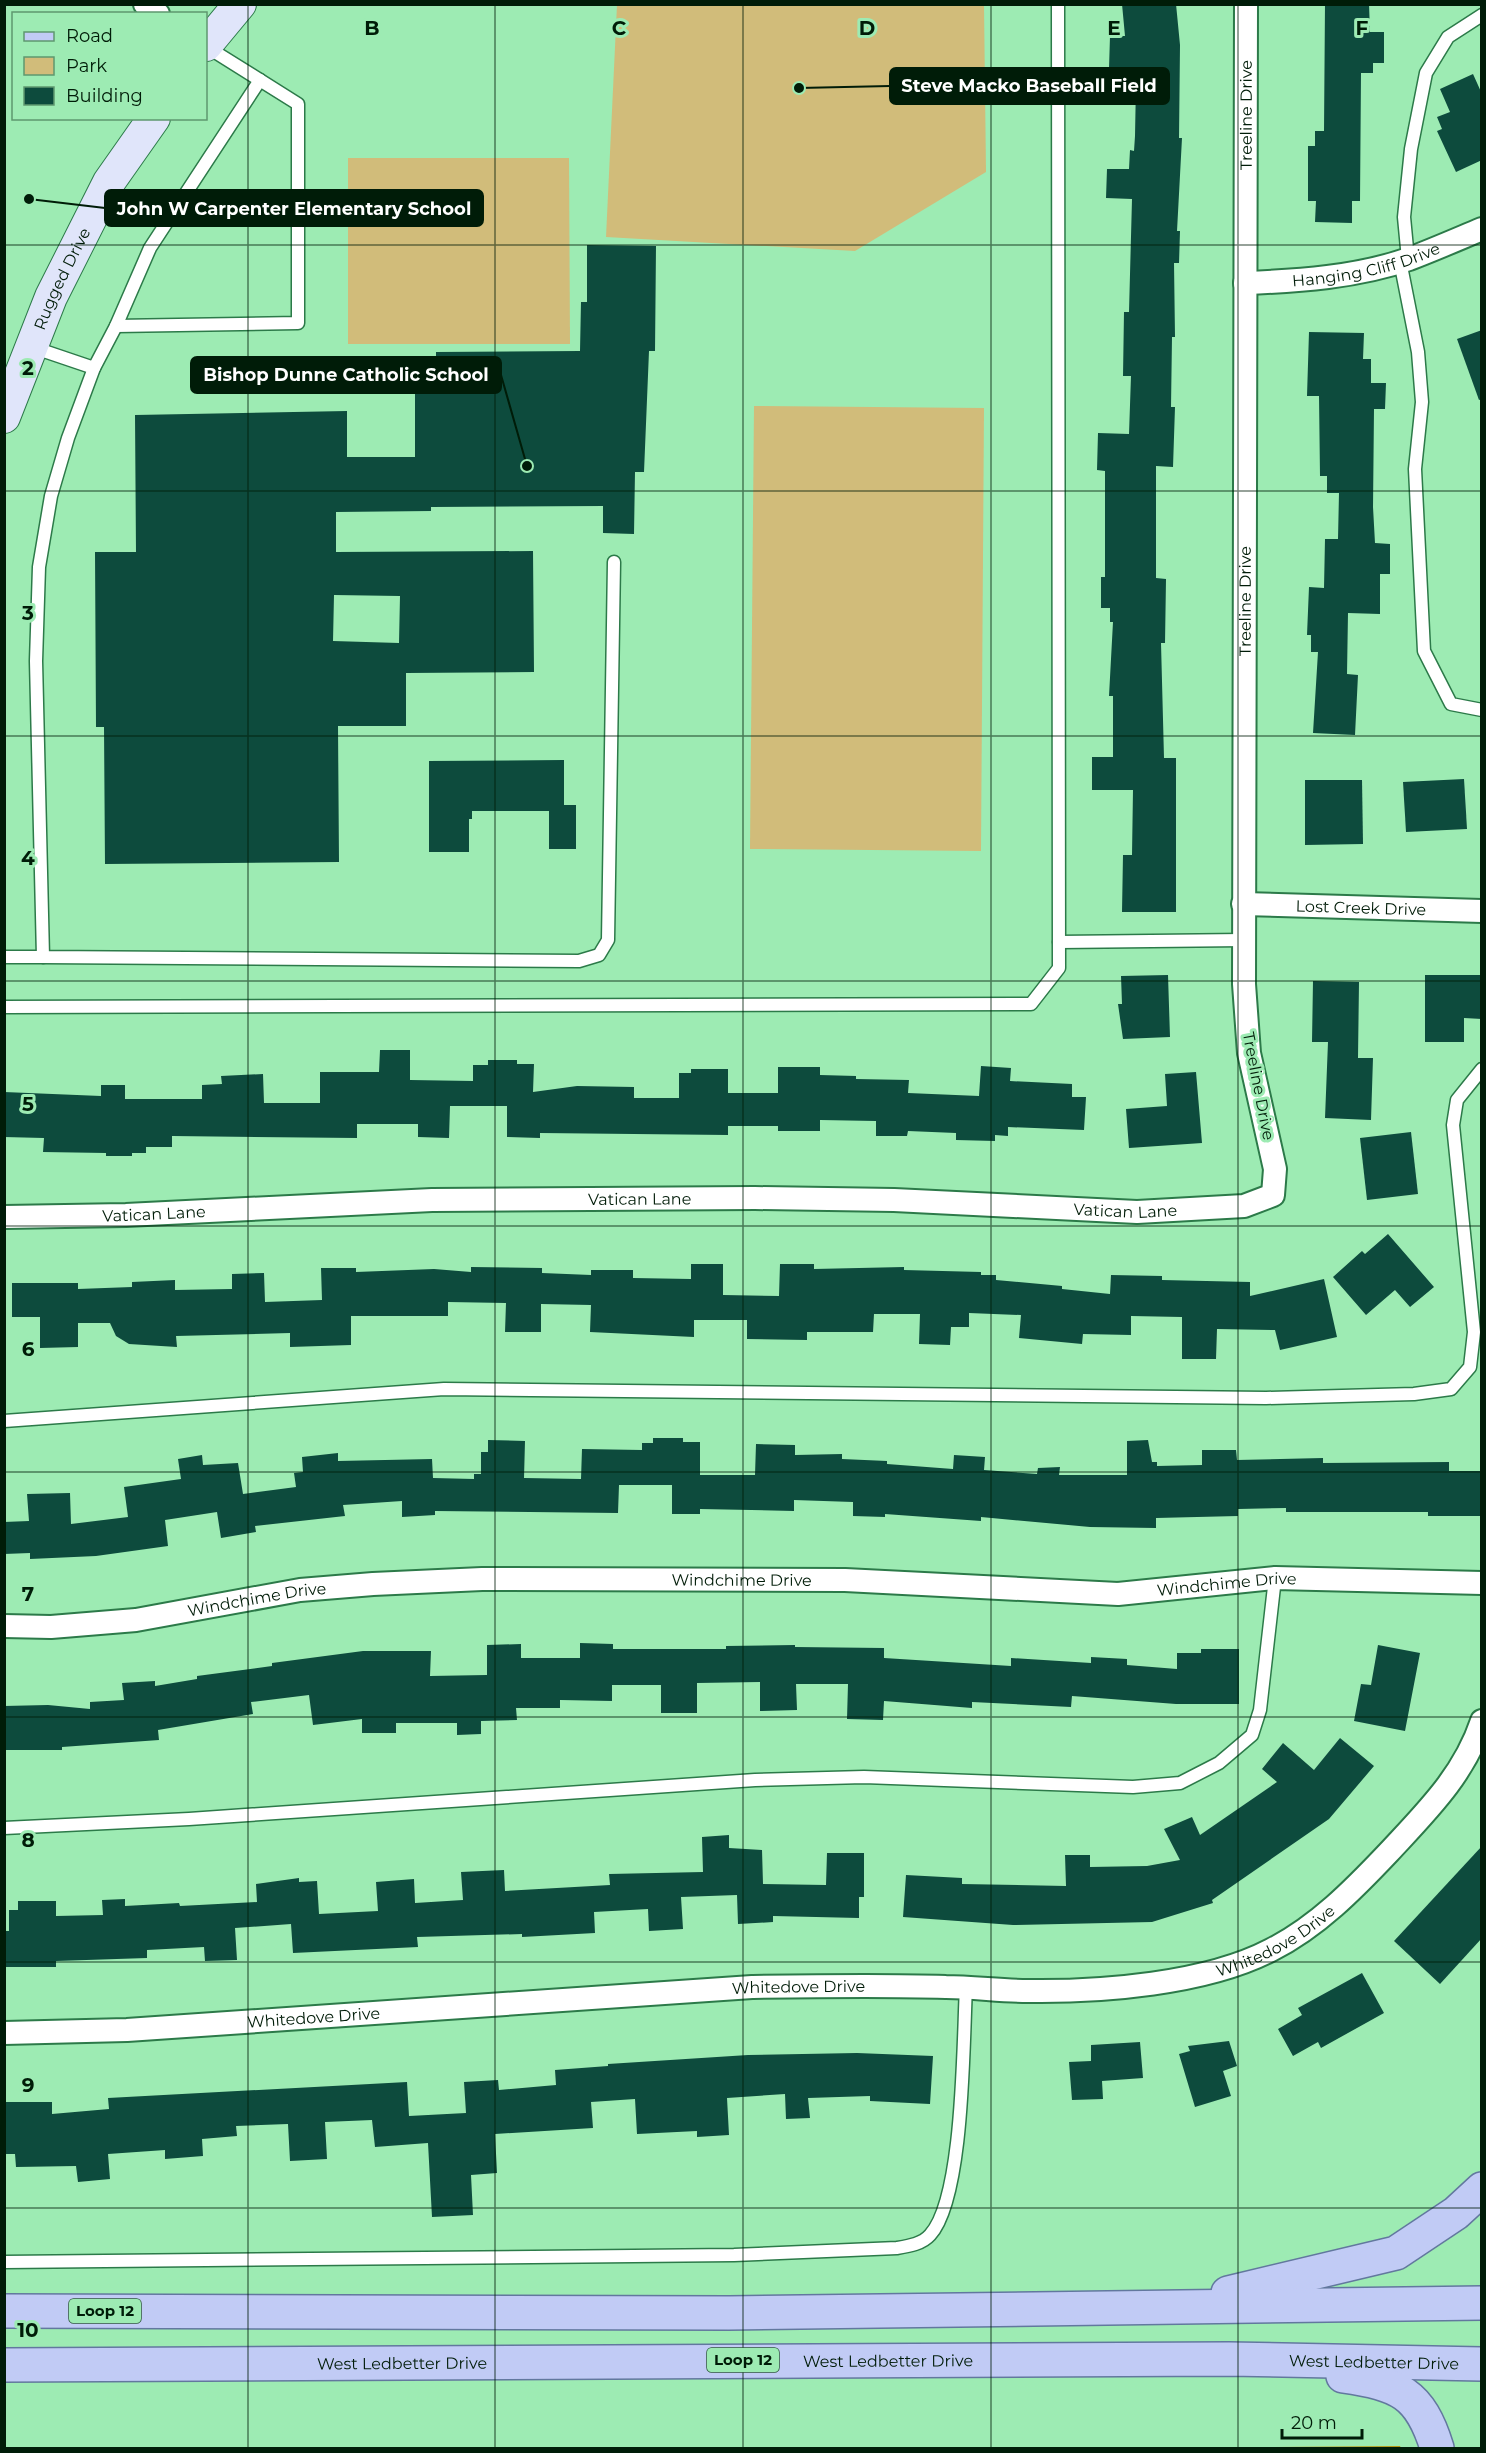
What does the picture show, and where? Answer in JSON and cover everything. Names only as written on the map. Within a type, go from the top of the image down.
[{"type":"main road","points":[[1157,2308],[1396,2253],[1456,2213],[1482,2188]]},
{"type":"main road","name":"Loop 12","points":[[4,2311],[729,2313],[1482,2303]]},
{"type":"main road","points":[[729,2313],[729,2360]]},
{"type":"main road","points":[[1229,2359],[1385,2385],[1413,2398],[1428,2420],[1437,2448]]},
{"type":"main road","name":"West Ledbetter Drive","points":[[4,2365],[1229,2359],[1482,2364]]},
{"type":"street","points":[[207,45],[240,4]]},
{"type":"street","name":"Treeline Drive","points":[[1246,4],[1244,984],[1249,1053],[1275,1169],[1274,1195]]},
{"type":"street","name":"Rugged Drive","points":[[5,416],[51,297],[110,182],[153,120]]},
{"type":"street","name":"Hanging Cliff Drive","points":[[1245,283],[1299,280],[1404,260],[1482,229]]},
{"type":"street","name":"Lost Creek Drive","points":[[1243,904],[1482,911]]},
{"type":"street","name":"Vatican Lane","points":[[4,1217],[126,1215],[432,1200],[743,1198],[894,1200],[1137,1212],[1244,1206],[1274,1195]]},
{"type":"street","name":"Windchime Drive","points":[[4,1626],[51,1627],[136,1620],[300,1590],[482,1579],[845,1580],[1118,1594],[1275,1578],[1482,1583]]},
{"type":"street","name":"Whitedove Drive","points":[[4,2033],[127,2030],[752,1987],[853,1985],[1051,1990],[1098,1988],[1187,1978],[1223,1970],[1271,1950],[1312,1924],[1359,1884],[1443,1795],[1473,1748],[1482,1721]]},
{"type":"lane","points":[[4,1006],[1031,1004],[1059,968],[1058,4]]},
{"type":"lane","points":[[1482,15],[1448,38],[1426,73],[1411,149],[1404,217],[1404,260],[1418,352],[1422,402],[1416,469],[1424,651],[1451,704],[1482,710]]},
{"type":"lane","points":[[116,326],[298,323],[298,104],[207,47]]},
{"type":"lane","points":[[43,957],[36,661],[39,567],[51,496],[68,438],[94,368],[116,326],[150,248],[260,80]]},
{"type":"lane","points":[[31,347],[94,368]]},
{"type":"lane","points":[[4,957],[579,961],[598,955],[608,940],[614,562]]},
{"type":"lane","points":[[1059,942],[1244,940]]},
{"type":"lane","points":[[4,1421],[444,1389],[1266,1398],[1414,1394],[1451,1389],[1470,1367],[1474,1332],[1453,1125],[1457,1100],[1482,1069]]},
{"type":"lane","points":[[4,1828],[213,1817],[755,1780],[864,1777],[1133,1787],[1180,1783],[1219,1763],[1252,1736],[1260,1710],[1275,1578]]},
{"type":"lane","points":[[4,2262],[734,2255],[897,2248],[915,2245],[930,2235],[946,2208],[955,2169],[966,1987]]},
{"type":"green space","points":[[617,5],[984,5],[986,172],[855,251],[606,237]]},
{"type":"green space","points":[[348,158],[569,158],[570,344],[348,344]]},
{"type":"green space","points":[[754,406],[984,408],[981,851],[750,849]]},
{"type":"green space","points":[[1400,2446],[1401,2448],[1275,2448],[1275,2447]]},
{"type":"building","points":[[1122,4],[1176,4],[1180,45],[1179,138],[1182,138],[1177,231],[1180,231],[1179,263],[1174,263],[1175,337],[1172,337],[1171,407],[1175,407],[1173,467],[1156,466],[1156,578],[1166,579],[1165,643],[1161,643],[1164,758],[1176,758],[1176,912],[1122,912],[1123,855],[1132,855],[1133,790],[1092,790],[1092,757],[1113,757],[1113,696],[1109,696],[1113,622],[1110,622],[1110,608],[1101,608],[1101,577],[1105,577],[1105,471],[1097,470],[1098,433],[1129,434],[1131,376],[1123,376],[1124,312],[1129,312],[1132,199],[1106,198],[1107,169],[1129,169],[1130,150],[1134,151],[1136,83],[1120,83],[1120,69],[1109,69],[1110,36],[1125,36]]},
{"type":"building","points":[[1325,4],[1369,4],[1370,32],[1384,32],[1384,63],[1373,63],[1373,73],[1361,73],[1360,201],[1352,201],[1352,223],[1315,222],[1316,201],[1308,201],[1308,146],[1315,146],[1315,131],[1324,131]]},
{"type":"building","points":[[1473,74],[1482,94],[1482,160],[1456,172],[1437,131],[1442,129],[1437,117],[1450,112],[1440,89]]},
{"type":"building","points":[[587,245],[656,246],[655,351],[649,351],[644,472],[635,472],[634,534],[603,533],[603,506],[431,507],[431,511],[336,512],[336,552],[533,551],[534,672],[406,673],[406,726],[338,726],[339,862],[105,864],[104,727],[96,727],[95,552],[136,552],[135,415],[347,411],[347,457],[415,457],[415,394],[419,394],[419,380],[436,380],[436,352],[580,351],[581,302],[587,302]],"holes":[[[334,595],[400,596],[399,643],[333,641]]]},
{"type":"building","points":[[1482,330],[1482,399],[1479,400],[1457,339]]},
{"type":"building","points":[[1309,332],[1364,333],[1363,359],[1371,359],[1371,383],[1386,383],[1385,409],[1374,409],[1373,507],[1375,543],[1390,544],[1390,574],[1380,574],[1380,614],[1348,613],[1347,674],[1358,675],[1355,735],[1313,733],[1318,652],[1311,652],[1311,635],[1307,635],[1309,587],[1324,588],[1325,539],[1338,539],[1339,493],[1327,493],[1327,476],[1320,476],[1319,396],[1307,396]]},
{"type":"building","points":[[564,760],[564,805],[576,805],[576,849],[549,849],[549,811],[472,811],[472,819],[469,819],[469,852],[429,852],[429,761]]},
{"type":"building","points":[[1464,779],[1467,829],[1406,832],[1403,782]]},
{"type":"building","points":[[1305,780],[1362,780],[1363,844],[1305,845]]},
{"type":"building","points":[[1168,975],[1170,1037],[1123,1039],[1118,1004],[1122,1004],[1121,976]]},
{"type":"building","points":[[1425,975],[1482,975],[1482,1019],[1464,1018],[1464,1042],[1425,1042]]},
{"type":"building","points":[[1313,981],[1359,982],[1358,1058],[1373,1058],[1371,1120],[1325,1118],[1328,1042],[1312,1042]]},
{"type":"building","points":[[380,1050],[410,1050],[410,1080],[473,1081],[473,1065],[488,1065],[488,1060],[517,1060],[517,1064],[534,1064],[533,1092],[577,1086],[634,1087],[634,1098],[679,1098],[679,1073],[691,1073],[691,1069],[728,1069],[728,1093],[778,1093],[778,1067],[820,1067],[820,1075],[856,1076],[856,1079],[909,1080],[908,1093],[979,1096],[981,1066],[1011,1068],[1010,1081],[1072,1084],[1072,1097],[1086,1097],[1084,1130],[1008,1127],[1008,1136],[995,1135],[995,1141],[956,1140],[956,1133],[908,1131],[907,1136],[876,1136],[876,1121],[820,1120],[820,1131],[778,1131],[778,1126],[728,1126],[728,1135],[540,1133],[540,1138],[507,1137],[507,1106],[450,1106],[449,1138],[418,1137],[418,1124],[357,1124],[357,1138],[172,1136],[172,1147],[146,1147],[146,1153],[132,1153],[132,1156],[106,1156],[106,1153],[43,1152],[44,1138],[4,1137],[4,1092],[101,1096],[101,1085],[125,1085],[125,1099],[202,1099],[202,1085],[222,1084],[221,1076],[263,1074],[264,1103],[320,1103],[320,1072],[379,1072]]},
{"type":"building","points":[[1196,1072],[1202,1143],[1129,1148],[1126,1109],[1167,1106],[1165,1074]]},
{"type":"building","points":[[1411,1132],[1418,1194],[1367,1200],[1360,1138]]},
{"type":"building","points":[[1388,1234],[1434,1287],[1410,1307],[1395,1290],[1366,1315],[1333,1277],[1362,1251],[1365,1254]]},
{"type":"building","points":[[691,1264],[723,1264],[723,1295],[779,1296],[780,1264],[814,1264],[814,1269],[904,1267],[904,1270],[981,1272],[981,1275],[996,1275],[996,1280],[1062,1286],[1062,1289],[1110,1294],[1111,1275],[1162,1276],[1162,1280],[1250,1282],[1250,1296],[1324,1279],[1337,1337],[1280,1350],[1275,1330],[1217,1329],[1216,1359],[1182,1359],[1182,1317],[1131,1316],[1131,1335],[1083,1334],[1082,1344],[1019,1338],[1021,1315],[969,1313],[969,1327],[951,1327],[950,1345],[919,1344],[920,1314],[874,1314],[873,1332],[807,1332],[807,1340],[747,1339],[747,1320],[694,1320],[694,1337],[590,1332],[591,1305],[541,1304],[541,1332],[505,1332],[506,1303],[448,1302],[448,1316],[351,1316],[351,1345],[290,1347],[290,1333],[176,1336],[177,1347],[129,1344],[116,1336],[110,1323],[78,1323],[78,1347],[40,1348],[40,1317],[12,1317],[12,1283],[78,1283],[78,1289],[132,1287],[132,1282],[175,1280],[175,1290],[232,1289],[232,1274],[264,1273],[265,1302],[322,1300],[321,1268],[356,1268],[356,1272],[434,1269],[471,1272],[471,1267],[542,1268],[542,1273],[591,1275],[591,1270],[633,1270],[633,1278],[691,1279]]},
{"type":"building","points":[[653,1438],[683,1438],[683,1442],[700,1442],[700,1475],[755,1475],[756,1444],[795,1445],[795,1455],[842,1454],[842,1459],[887,1461],[887,1464],[953,1469],[954,1455],[985,1457],[984,1470],[1037,1474],[1038,1468],[1060,1467],[1059,1475],[1127,1475],[1127,1441],[1148,1440],[1152,1462],[1157,1462],[1157,1466],[1202,1465],[1202,1450],[1236,1450],[1237,1460],[1323,1458],[1323,1463],[1449,1462],[1449,1471],[1482,1471],[1482,1516],[1428,1516],[1428,1512],[1286,1512],[1286,1508],[1238,1509],[1238,1516],[1156,1518],[1156,1528],[1090,1527],[981,1517],[981,1521],[885,1514],[885,1517],[853,1516],[853,1502],[794,1500],[794,1511],[700,1509],[700,1514],[672,1514],[672,1485],[619,1485],[618,1513],[435,1511],[435,1515],[402,1517],[402,1501],[343,1505],[345,1516],[255,1526],[256,1532],[221,1538],[217,1512],[165,1520],[168,1546],[96,1556],[30,1559],[30,1553],[4,1554],[4,1522],[29,1521],[27,1494],[70,1493],[71,1524],[128,1517],[124,1487],[181,1479],[178,1459],[202,1455],[203,1465],[238,1463],[243,1494],[296,1487],[294,1473],[303,1472],[302,1457],[338,1453],[338,1461],[432,1459],[433,1478],[474,1479],[474,1474],[481,1474],[481,1452],[488,1452],[488,1440],[525,1441],[524,1478],[581,1479],[582,1449],[642,1450],[642,1443],[653,1443]]},
{"type":"building","points":[[580,1643],[613,1644],[613,1649],[726,1649],[726,1646],[795,1645],[795,1647],[884,1648],[884,1658],[1011,1666],[1011,1658],[1091,1663],[1091,1657],[1127,1659],[1127,1665],[1177,1669],[1177,1653],[1201,1653],[1201,1649],[1239,1649],[1239,1704],[1176,1704],[1072,1696],[1071,1707],[972,1702],[972,1708],[884,1701],[883,1720],[847,1719],[848,1684],[796,1684],[797,1710],[760,1711],[760,1682],[697,1683],[697,1713],[661,1713],[661,1685],[612,1685],[612,1701],[560,1700],[560,1708],[516,1708],[517,1720],[481,1721],[481,1734],[457,1735],[457,1723],[396,1723],[396,1733],[362,1733],[362,1719],[313,1725],[309,1695],[251,1702],[253,1714],[158,1730],[159,1740],[62,1747],[62,1750],[4,1750],[4,1706],[48,1705],[90,1709],[90,1702],[124,1700],[122,1683],[155,1681],[155,1686],[197,1679],[197,1676],[272,1666],[272,1663],[363,1651],[431,1651],[430,1676],[487,1675],[487,1645],[521,1644],[521,1658],[580,1658]]},
{"type":"building","points":[[1378,1645],[1420,1653],[1405,1731],[1354,1721],[1361,1684],[1371,1685]]},
{"type":"building","points":[[1340,1738],[1374,1766],[1329,1819],[1212,1900],[1213,1903],[1152,1922],[1013,1925],[903,1917],[906,1875],[962,1878],[962,1884],[1066,1886],[1065,1855],[1090,1855],[1090,1867],[1147,1866],[1180,1860],[1164,1829],[1192,1817],[1200,1835],[1277,1782],[1262,1769],[1283,1743],[1314,1770]]},
{"type":"building","points":[[729,1835],[729,1848],[762,1850],[763,1884],[826,1885],[827,1853],[864,1853],[864,1897],[859,1897],[859,1918],[773,1916],[773,1922],[738,1924],[737,1895],[681,1897],[683,1929],[649,1931],[648,1909],[594,1912],[595,1933],[522,1937],[522,1934],[417,1937],[418,1947],[293,1953],[291,1924],[235,1928],[237,1960],[205,1961],[204,1947],[147,1950],[147,1958],[56,1961],[56,1967],[4,1967],[4,1931],[9,1931],[9,1910],[18,1910],[18,1901],[56,1901],[56,1916],[103,1915],[102,1900],[125,1899],[125,1906],[257,1902],[256,1884],[299,1878],[299,1882],[317,1881],[319,1914],[378,1911],[376,1882],[414,1879],[415,1903],[463,1900],[461,1872],[504,1870],[505,1891],[610,1885],[609,1874],[703,1872],[702,1837]]},
{"type":"building","points":[[1482,1846],[1482,1938],[1440,1984],[1394,1941]]},
{"type":"building","points":[[1362,1973],[1384,2013],[1321,2048],[1318,2042],[1293,2056],[1278,2029],[1302,2015],[1298,2008]]},
{"type":"building","points":[[1229,2041],[1237,2066],[1223,2071],[1231,2096],[1195,2107],[1179,2054],[1190,2051],[1188,2046]]},
{"type":"building","points":[[1140,2042],[1143,2078],[1102,2081],[1103,2099],[1072,2100],[1069,2062],[1091,2061],[1091,2045]]},
{"type":"building","points":[[857,2053],[933,2056],[930,2104],[870,2101],[870,2096],[808,2098],[810,2118],[786,2119],[785,2094],[727,2098],[729,2135],[697,2137],[697,2131],[637,2134],[635,2099],[591,2102],[593,2128],[495,2134],[497,2173],[471,2175],[473,2215],[432,2217],[428,2143],[375,2147],[372,2120],[325,2122],[327,2159],[290,2161],[288,2124],[236,2126],[237,2136],[202,2139],[203,2156],[165,2159],[165,2150],[108,2154],[110,2179],[78,2182],[76,2166],[16,2167],[15,2154],[6,2154],[4,2102],[52,2102],[52,2114],[109,2109],[108,2098],[407,2082],[409,2116],[466,2113],[464,2082],[498,2080],[499,2090],[556,2085],[555,2070],[608,2066],[608,2064],[748,2055]]},
{"type":"place","name":"Steve Macko Baseball Field","points":[[799,88]]},
{"type":"place","name":"John W Carpenter Elementary School","points":[[29,199]]},
{"type":"place","name":"Bishop Dunne Catholic School","points":[[527,466]]}]
